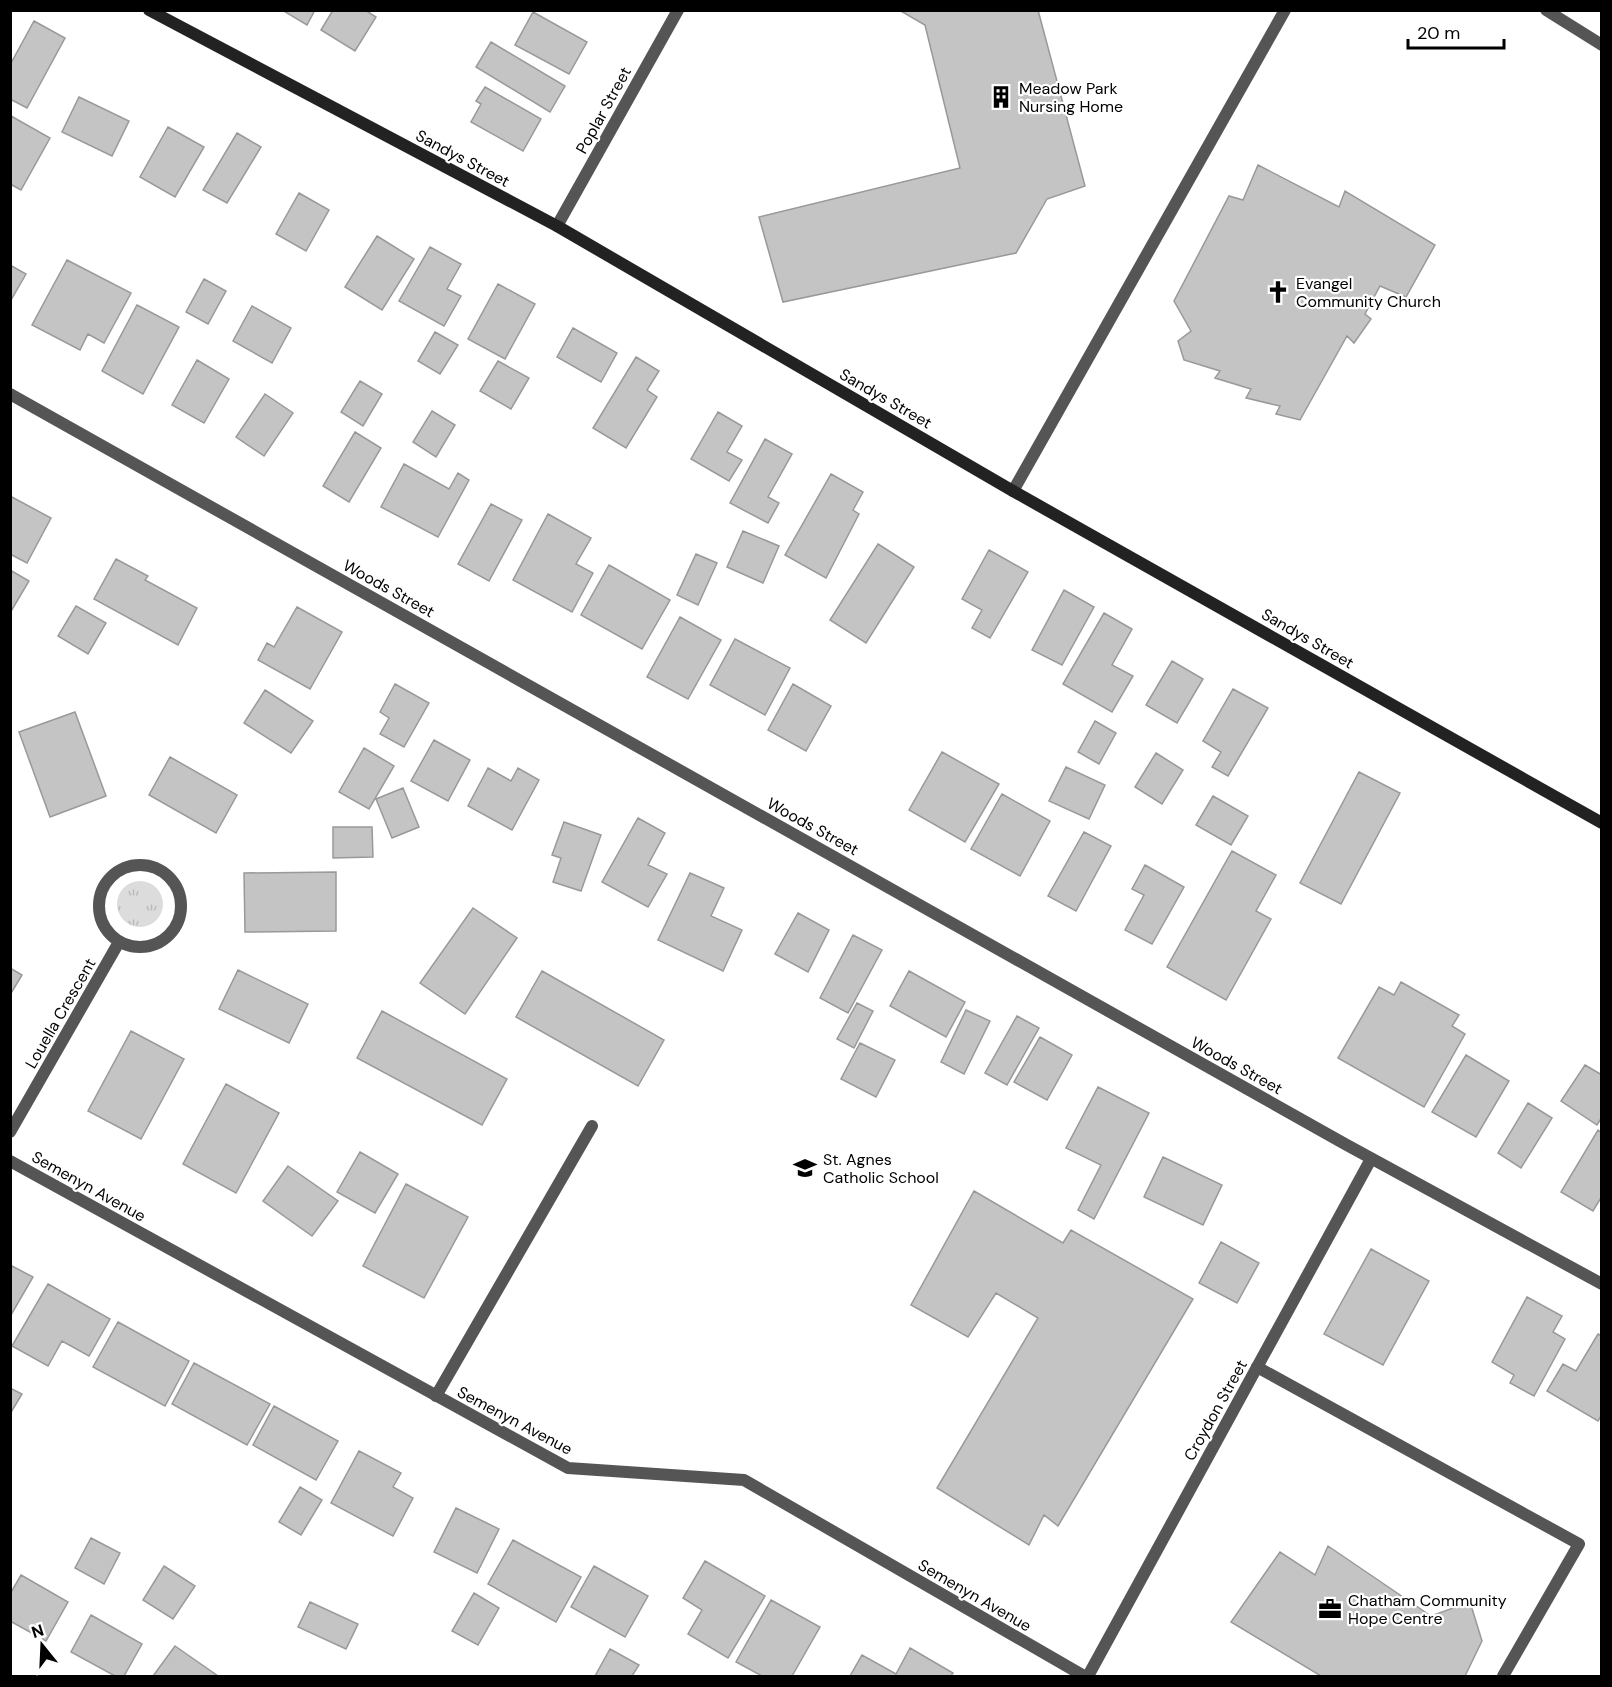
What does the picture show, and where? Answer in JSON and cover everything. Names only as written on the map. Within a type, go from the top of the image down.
[{"type":"street","name":"Sandys Street","points":[[149,10],[557,226],[1013,491],[1602,823]]},
{"type":"street","name":"Poplar Street","points":[[557,226],[678,10]]},
{"type":"street","points":[[1013,491],[1285,10]]},
{"type":"street","points":[[1546,10],[1602,45]]},
{"type":"street","name":"Woods Street","points":[[10,394],[1371,1158],[1602,1284]]},
{"type":"street","points":[[143,866],[157,869],[168,876],[176,887],[180,906],[177,925],[158,943],[145,947],[119,942],[109,933],[102,921],[99,908],[104,888],[117,872],[130,867],[143,866]]},
{"type":"street","name":"Louella Crescent","points":[[10,1132],[119,942]]},
{"type":"street","points":[[436,1396],[592,1126]]},
{"type":"street","name":"Croydon Street","points":[[1086,1677],[1371,1158]]},
{"type":"street","name":"Semenyn Avenue","points":[[10,1161],[568,1468],[744,1480],[1086,1677]]},
{"type":"street","points":[[1257,1367],[1579,1544],[1503,1677]]},
{"type":"green space","points":[[140,881],[156,888],[163,904],[156,920],[140,927],[124,920],[117,904],[124,888]]},
{"type":"building","points":[[282,10],[315,10],[307,25]]},
{"type":"building","points":[[333,10],[365,10],[376,17],[355,51],[321,30]]},
{"type":"building","name":"Meadow Park Nursing Home","points":[[899,10],[1038,10],[1085,186],[1047,199],[1016,253],[783,302],[759,217],[960,168],[925,25]]},
{"type":"building","points":[[533,12],[587,42],[569,74],[515,45]]},
{"type":"building","points":[[34,21],[65,38],[27,108],[10,99],[10,65]]},
{"type":"building","points":[[491,42],[565,86],[550,112],[476,67]]},
{"type":"building","points":[[485,87],[541,119],[523,151],[471,122],[481,104],[476,101]]},
{"type":"building","points":[[79,97],[129,121],[112,156],[62,132]]},
{"type":"building","points":[[11,116],[50,138],[21,190],[10,184]]},
{"type":"building","points":[[168,127],[204,147],[175,197],[140,177]]},
{"type":"building","points":[[237,133],[261,147],[227,203],[203,190]]},
{"type":"building","name":"Evangel Community Church","points":[[1258,165],[1339,207],[1345,191],[1435,245],[1406,297],[1380,286],[1365,314],[1371,319],[1354,343],[1347,336],[1300,420],[1276,414],[1280,406],[1246,398],[1251,389],[1215,378],[1220,371],[1184,360],[1178,341],[1191,331],[1174,301],[1229,196],[1243,200]]},
{"type":"building","points":[[299,193],[329,210],[306,251],[276,234]]},
{"type":"building","points":[[377,236],[414,259],[382,310],[345,287]]},
{"type":"building","points":[[430,247],[461,264],[447,289],[461,296],[444,326],[399,301]]},
{"type":"building","points":[[67,260],[131,293],[104,343],[88,334],[80,350],[32,325]]},
{"type":"building","points":[[10,265],[26,274],[11,300],[10,299]]},
{"type":"building","points":[[204,279],[226,291],[208,324],[186,312]]},
{"type":"building","points":[[498,284],[535,304],[505,359],[468,339]]},
{"type":"building","points":[[137,305],[179,327],[143,394],[102,371]]},
{"type":"building","points":[[252,306],[291,328],[272,363],[233,341]]},
{"type":"building","points":[[573,328],[617,353],[601,382],[557,357]]},
{"type":"building","points":[[435,332],[458,345],[440,374],[418,361]]},
{"type":"building","points":[[636,357],[659,371],[647,390],[657,397],[626,448],[593,428]]},
{"type":"building","points":[[197,360],[229,379],[204,423],[172,405]]},
{"type":"building","points":[[498,361],[529,378],[511,409],[480,391]]},
{"type":"building","points":[[360,381],[382,394],[363,426],[341,412]]},
{"type":"building","points":[[265,394],[293,413],[264,456],[236,437]]},
{"type":"building","points":[[432,411],[455,425],[436,457],[413,442]]},
{"type":"building","points":[[718,412],[742,426],[727,452],[742,460],[729,481],[691,459]]},
{"type":"building","points":[[355,432],[381,448],[349,502],[323,486]]},
{"type":"building","points":[[765,439],[792,454],[768,497],[779,503],[768,523],[730,503]]},
{"type":"building","points":[[404,464],[449,489],[458,473],[469,480],[438,537],[381,507]]},
{"type":"building","points":[[831,474],[863,492],[853,510],[859,514],[826,578],[785,555]]},
{"type":"building","points":[[10,496],[51,518],[27,563],[10,554]]},
{"type":"building","points":[[491,504],[522,520],[489,581],[458,564]]},
{"type":"building","points":[[548,514],[591,538],[576,564],[593,573],[572,612],[513,580]]},
{"type":"building","points":[[743,531],[779,546],[763,583],[727,567]]},
{"type":"building","points":[[878,544],[914,567],[866,643],[830,620]]},
{"type":"building","points":[[989,550],[1028,572],[990,638],[972,628],[982,610],[962,599]]},
{"type":"building","points":[[696,554],[717,563],[698,605],[677,595]]},
{"type":"building","points":[[116,559],[148,576],[145,580],[197,608],[178,645],[94,599]]},
{"type":"building","points":[[609,565],[670,600],[642,649],[581,615]]},
{"type":"building","points":[[10,570],[29,581],[10,613]]},
{"type":"building","points":[[1064,590],[1094,607],[1062,665],[1032,650]]},
{"type":"building","points":[[76,606],[106,623],[88,654],[58,636]]},
{"type":"building","points":[[297,607],[342,632],[310,689],[258,660],[267,643],[274,647]]},
{"type":"building","points":[[1104,613],[1132,629],[1112,665],[1133,676],[1112,712],[1063,684]]},
{"type":"building","points":[[680,617],[721,640],[688,699],[647,677]]},
{"type":"building","points":[[735,639],[790,668],[765,715],[710,685]]},
{"type":"building","points":[[1172,661],[1203,679],[1177,723],[1146,705]]},
{"type":"building","points":[[395,684],[429,703],[404,747],[380,734],[389,718],[380,712]]},
{"type":"building","points":[[793,684],[831,706],[806,751],[768,730]]},
{"type":"building","points":[[1233,689],[1268,708],[1228,776],[1212,767],[1221,752],[1203,741]]},
{"type":"building","points":[[265,690],[313,721],[291,753],[244,723]]},
{"type":"building","points":[[75,712],[106,796],[50,817],[19,732]]},
{"type":"building","points":[[1095,721],[1116,733],[1099,764],[1078,752]]},
{"type":"building","points":[[434,740],[470,760],[448,801],[411,781]]},
{"type":"building","points":[[364,748],[394,766],[369,809],[339,792]]},
{"type":"building","points":[[942,752],[999,784],[965,842],[909,810]]},
{"type":"building","points":[[1156,753],[1183,770],[1162,804],[1135,787]]},
{"type":"building","points":[[170,757],[237,795],[216,833],[149,795]]},
{"type":"building","points":[[1066,767],[1105,785],[1089,819],[1049,801]]},
{"type":"building","points":[[488,768],[511,781],[518,768],[539,780],[512,830],[468,806]]},
{"type":"building","points":[[1359,772],[1400,793],[1341,904],[1300,883]]},
{"type":"building","points":[[403,788],[419,827],[392,838],[376,799]]},
{"type":"building","points":[[1002,794],[1050,821],[1020,876],[971,849]]},
{"type":"building","points":[[1213,796],[1248,816],[1231,845],[1196,825]]},
{"type":"building","points":[[638,818],[665,833],[648,865],[667,874],[648,907],[602,882]]},
{"type":"building","points":[[564,822],[601,835],[581,891],[553,882],[561,858],[552,855]]},
{"type":"building","points":[[333,827],[372,827],[373,857],[333,858]]},
{"type":"building","points":[[1084,832],[1111,846],[1076,911],[1048,896]]},
{"type":"building","points":[[1232,851],[1276,875],[1256,911],[1271,919],[1226,1000],[1167,967]]},
{"type":"building","points":[[1145,865],[1184,887],[1152,944],[1125,930],[1144,895],[1132,889]]},
{"type":"building","points":[[336,872],[336,931],[245,932],[244,873]]},
{"type":"building","points":[[690,873],[724,888],[711,916],[742,930],[723,971],[658,940]]},
{"type":"building","points":[[473,908],[517,938],[465,1014],[420,983]]},
{"type":"building","points":[[798,913],[829,930],[808,972],[775,954]]},
{"type":"building","points":[[853,935],[882,950],[848,1013],[820,998]]},
{"type":"building","points":[[10,968],[22,975],[10,995]]},
{"type":"building","points":[[238,970],[308,1004],[289,1043],[219,1009]]},
{"type":"building","points":[[542,971],[664,1040],[638,1086],[516,1017]]},
{"type":"building","points":[[909,971],[965,1002],[946,1037],[890,1006]]},
{"type":"building","points":[[1401,982],[1459,1015],[1452,1026],[1465,1034],[1424,1107],[1338,1058],[1379,987],[1394,995]]},
{"type":"building","points":[[857,1003],[873,1011],[854,1048],[837,1039]]},
{"type":"building","points":[[966,1010],[990,1021],[964,1074],[941,1062]]},
{"type":"building","points":[[382,1011],[507,1079],[482,1125],[357,1058]]},
{"type":"building","points":[[1017,1016],[1039,1028],[1007,1085],[985,1073]]},
{"type":"building","points":[[131,1031],[184,1059],[141,1139],[88,1111]]},
{"type":"building","points":[[1040,1037],[1072,1055],[1047,1100],[1014,1082]]},
{"type":"building","points":[[860,1043],[895,1060],[876,1097],[841,1079]]},
{"type":"building","points":[[1466,1055],[1509,1081],[1476,1137],[1432,1112]]},
{"type":"building","points":[[1585,1065],[1602,1075],[1602,1117],[1597,1125],[1561,1101]]},
{"type":"building","points":[[226,1084],[279,1113],[236,1193],[183,1164]]},
{"type":"building","points":[[1098,1087],[1149,1113],[1094,1219],[1078,1210],[1101,1165],[1066,1148]]},
{"type":"building","points":[[1528,1103],[1552,1118],[1521,1168],[1498,1153]]},
{"type":"building","points":[[1598,1130],[1602,1133],[1602,1196],[1593,1211],[1561,1192]]},
{"type":"building","points":[[360,1152],[398,1174],[375,1213],[337,1192]]},
{"type":"building","points":[[1163,1157],[1222,1185],[1203,1225],[1144,1197]]},
{"type":"building","points":[[288,1166],[338,1201],[312,1236],[263,1201]]},
{"type":"building","points":[[406,1184],[468,1217],[424,1298],[363,1266]]},
{"type":"building","points":[[974,1191],[1063,1243],[1071,1230],[1193,1299],[1058,1526],[1044,1515],[1029,1545],[937,1488],[1038,1318],[996,1293],[968,1337],[911,1305]]},
{"type":"building","points":[[1221,1242],[1259,1263],[1237,1303],[1199,1283]]},
{"type":"building","points":[[1371,1249],[1429,1281],[1383,1365],[1324,1334]]},
{"type":"building","points":[[10,1265],[33,1277],[11,1315],[10,1315]]},
{"type":"building","points":[[48,1284],[110,1319],[89,1356],[62,1341],[48,1366],[12,1346]]},
{"type":"building","points":[[1527,1297],[1562,1316],[1553,1332],[1565,1339],[1534,1396],[1510,1383],[1514,1375],[1492,1362]]},
{"type":"building","points":[[118,1322],[189,1361],[165,1406],[93,1367]]},
{"type":"building","points":[[1598,1334],[1602,1336],[1602,1414],[1598,1421],[1547,1391],[1563,1364],[1576,1371]]},
{"type":"building","points":[[194,1363],[270,1404],[247,1445],[172,1404]]},
{"type":"building","points":[[10,1388],[22,1394],[10,1414]]},
{"type":"building","points":[[274,1406],[338,1441],[316,1480],[253,1445]]},
{"type":"building","points":[[359,1451],[401,1473],[393,1487],[413,1498],[393,1536],[331,1503]]},
{"type":"building","points":[[300,1487],[322,1500],[301,1535],[279,1522]]},
{"type":"building","points":[[456,1508],[499,1529],[477,1573],[434,1552]]},
{"type":"building","points":[[91,1538],[120,1553],[104,1584],[75,1568]]},
{"type":"building","points":[[513,1540],[581,1577],[556,1622],[488,1584]]},
{"type":"building","name":"Chatham Community Hope Centre","points":[[1328,1546],[1431,1616],[1470,1602],[1482,1641],[1465,1676],[1321,1676],[1231,1622],[1280,1552],[1315,1575]]},
{"type":"building","points":[[705,1561],[765,1596],[728,1658],[688,1634],[702,1610],[683,1598]]},
{"type":"building","points":[[164,1566],[195,1586],[173,1619],[143,1600]]},
{"type":"building","points":[[594,1566],[648,1596],[625,1637],[571,1607]]},
{"type":"building","points":[[21,1575],[68,1602],[46,1641],[10,1621],[10,1594]]},
{"type":"building","points":[[474,1593],[499,1608],[478,1645],[452,1631]]},
{"type":"building","points":[[771,1600],[820,1627],[792,1676],[762,1676],[736,1662]]},
{"type":"building","points":[[310,1602],[358,1624],[346,1649],[298,1627]]},
{"type":"building","points":[[91,1615],[142,1644],[124,1676],[115,1676],[71,1652]]},
{"type":"building","points":[[175,1646],[218,1676],[153,1676]]},
{"type":"building","points":[[910,1648],[953,1673],[951,1676],[850,1676],[862,1655],[896,1674]]},
{"type":"building","points":[[610,1649],[639,1665],[632,1676],[595,1676]]},
{"type":"place","name":"Meadow Park Nursing Home","points":[[1001,97]]},
{"type":"place","name":"Evangel Community Church","points":[[1278,292]]},
{"type":"place","name":"St. Agnes Catholic School","points":[[805,1168]]},
{"type":"place","name":"Chatham Community Hope Centre","points":[[1330,1609]]}]
